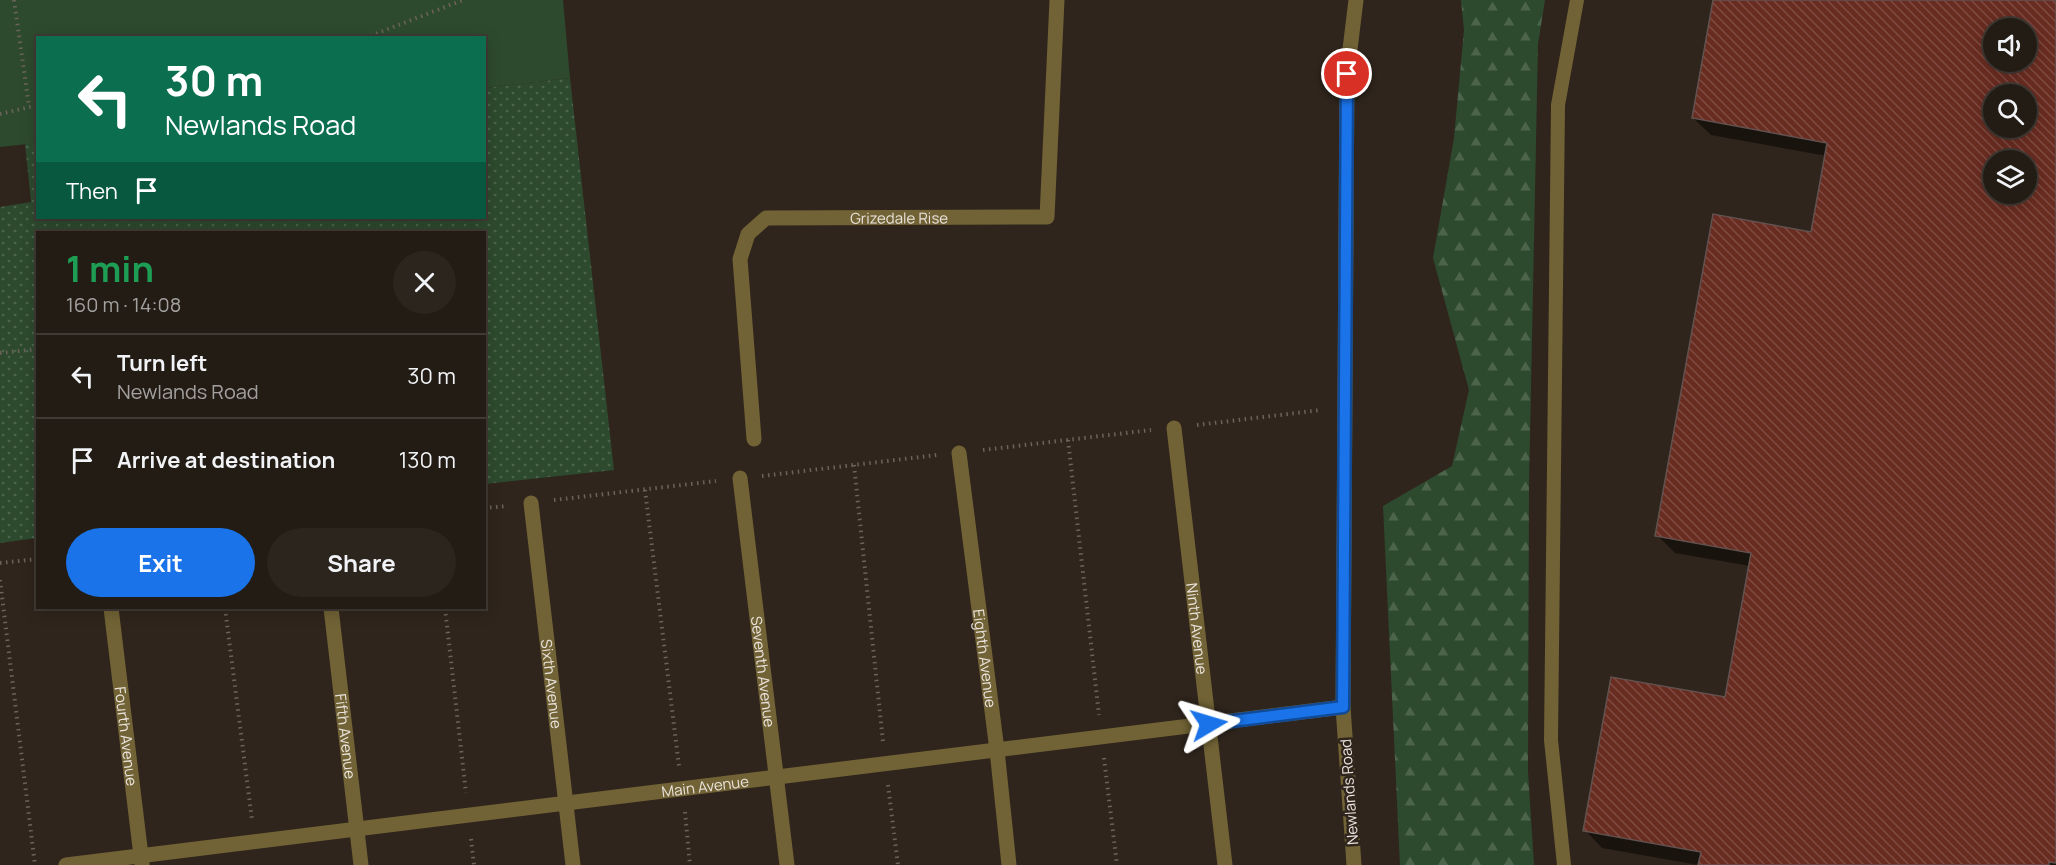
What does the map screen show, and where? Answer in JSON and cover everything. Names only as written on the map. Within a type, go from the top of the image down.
[{"type":"street","name":"Grizedale Rise","points":[[754,439],[740,259],[748,234],[766,218],[1047,218],[1057,0]]},
{"type":"street","name":"Newlands Road","points":[[1354,865],[1343,707],[1347,74],[1356,0]]},
{"type":"street","name":"Ninth Avenue","points":[[1174,428],[1225,865]]},
{"type":"street","name":"Eighth Avenue","points":[[959,453],[997,750],[1009,865]]},
{"type":"street","name":"Seventh Avenue","points":[[740,478],[787,865]]},
{"type":"street","name":"Sixth Avenue","points":[[531,503],[573,865]]},
{"type":"street","name":"Fourth Avenue","points":[[111,609],[141,861]]},
{"type":"street","name":"Fifth Avenue","points":[[331,609],[361,865]]},
{"type":"street","name":"Main Avenue","points":[[66,865],[141,861],[255,842],[356,829],[1343,707]]},
{"type":"lane","points":[[1564,865],[1551,740],[1558,105],[1577,0]]},
{"type":"path","points":[[14,0],[29,106]]},
{"type":"path","points":[[370,36],[463,0]]},
{"type":"path","points":[[0,114],[36,105]]},
{"type":"path","points":[[0,353],[36,349]]},
{"type":"path","points":[[486,508],[1345,407]]},
{"type":"path","points":[[1068,440],[1117,865]]},
{"type":"path","points":[[854,465],[885,764],[898,865]]},
{"type":"path","points":[[645,490],[690,865]]},
{"type":"path","points":[[0,563],[36,559]]},
{"type":"path","points":[[0,580],[35,865]]},
{"type":"path","points":[[225,609],[255,842]]},
{"type":"path","points":[[445,609],[474,865]]},
{"type":"green space","points":[[0,0],[563,0],[570,78],[486,88],[486,36],[36,36],[36,143],[0,147]]},
{"type":"green space","points":[[1461,0],[1545,0],[1538,44],[1529,484],[1528,771],[1534,865],[1400,865],[1383,506],[1452,466],[1469,390],[1433,258],[1454,138],[1464,30]]},
{"type":"green space","points":[[570,78],[614,470],[486,484],[486,231],[36,231],[36,538],[0,543],[0,207],[31,202],[25,144],[36,143],[36,219],[486,219],[486,88]]},
{"type":"building","points":[[1713,0],[2056,0],[2056,863],[2049,862],[2049,865],[1698,865],[1701,852],[1583,831],[1611,677],[1725,697],[1751,553],[1655,536],[1713,214],[1811,232],[1827,143],[1692,118]]},
{"type":"route","points":[[1209,724],[1343,707],[1347,74]]}]
